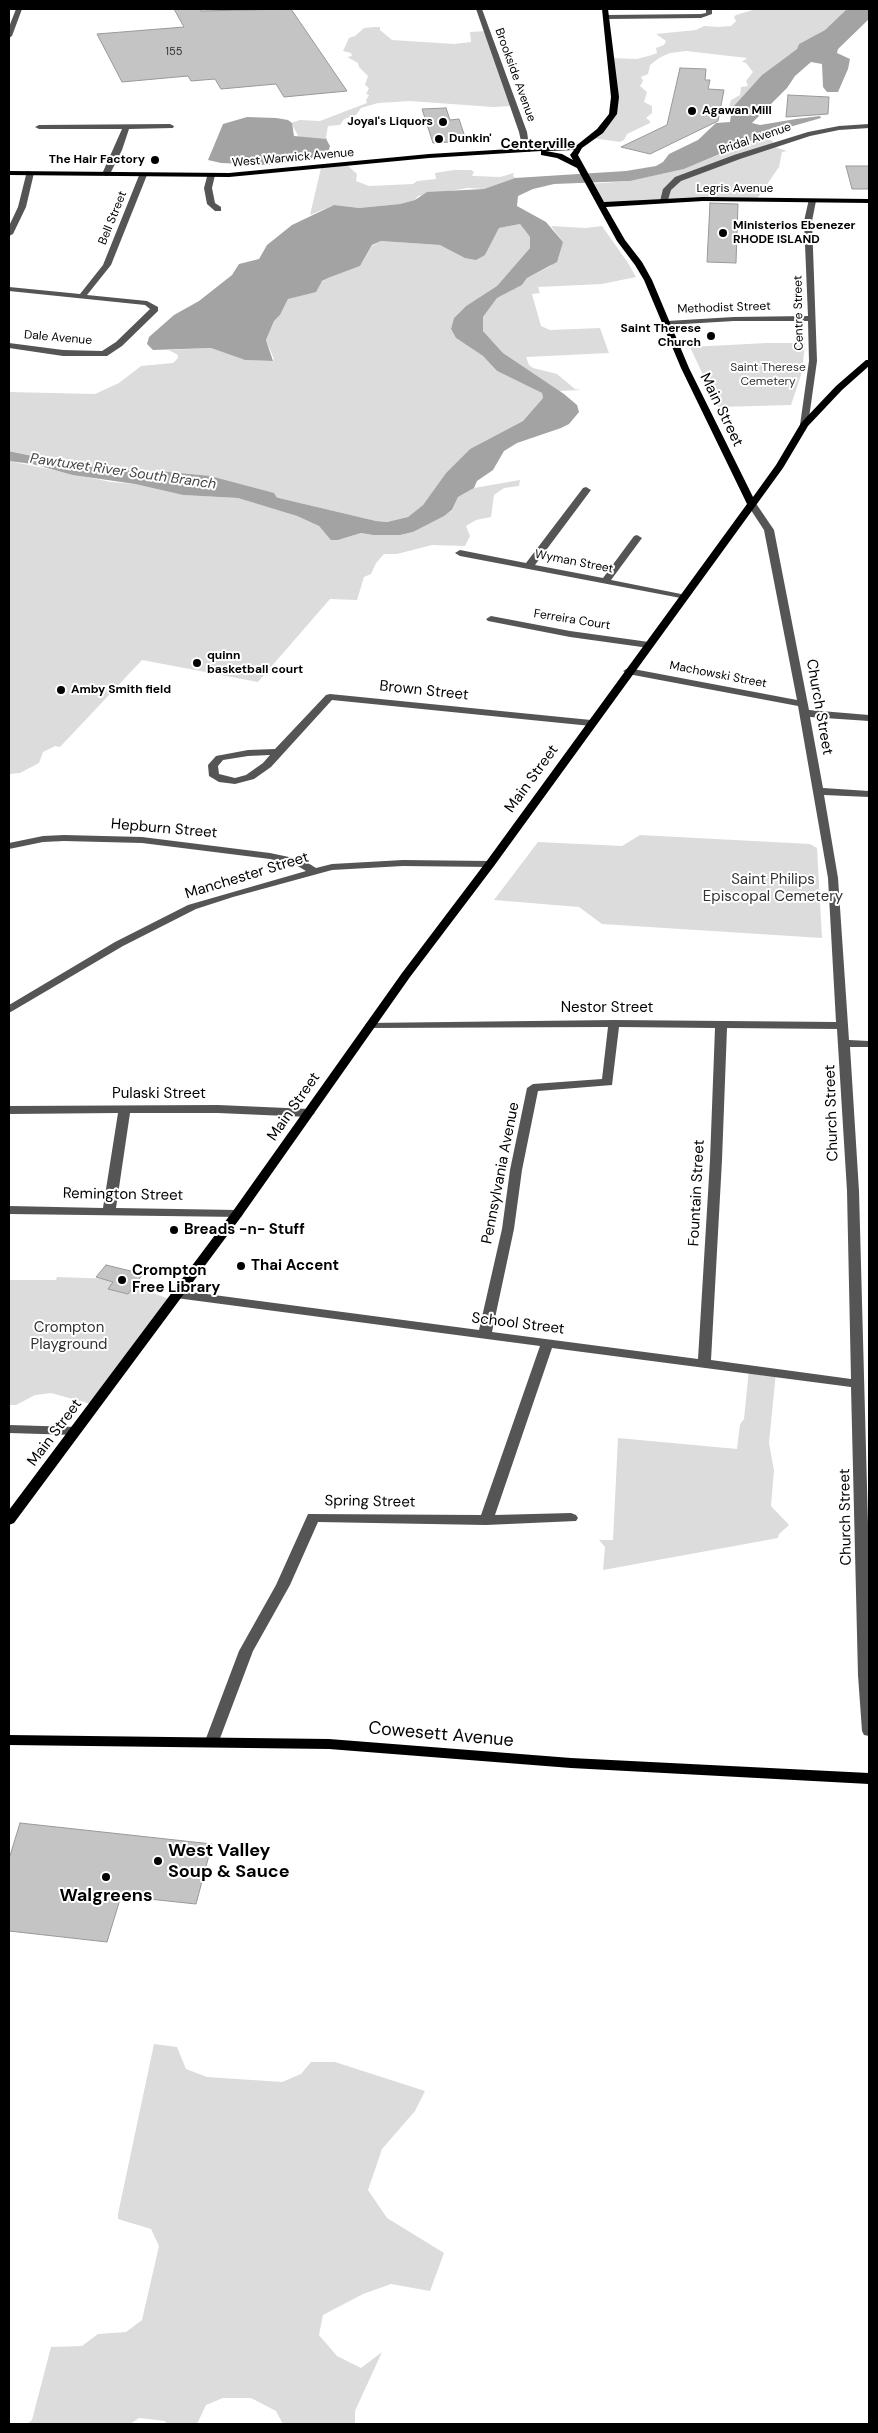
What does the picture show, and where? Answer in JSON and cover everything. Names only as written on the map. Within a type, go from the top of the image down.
[{"type":"main road","points":[[579,147],[600,131],[613,114],[615,97],[605,9]]},
{"type":"main road","name":"West Warwick Avenue","points":[[9,173],[211,175],[266,173],[415,157],[579,147]]},
{"type":"main road","name":"Main Street","points":[[9,1520],[237,1214],[371,1025],[490,864],[628,671],[752,504],[698,395],[639,264],[621,241],[579,166],[574,155],[579,147]]},
{"type":"main road","points":[[513,151],[551,154],[579,166]]},
{"type":"main road","name":"Legris Avenue","points":[[600,205],[703,199],[869,202]]},
{"type":"main road","points":[[752,504],[780,466],[804,425],[839,388],[869,362]]},
{"type":"main road","name":"Cowesett Avenue","points":[[9,1740],[212,1741],[329,1744],[572,1764],[869,1779]]},
{"type":"street","points":[[9,36],[19,9]]},
{"type":"street","name":"Brookside Avenue","points":[[479,9],[527,150]]},
{"type":"street","points":[[607,17],[702,16],[708,14],[709,9]]},
{"type":"street","points":[[38,126],[170,126]]},
{"type":"street","name":"Bridal Avenue","points":[[664,201],[667,189],[678,179],[808,134],[839,128],[869,126]]},
{"type":"street","points":[[106,174],[118,150],[126,127]]},
{"type":"street","points":[[9,234],[22,207],[30,173]]},
{"type":"street","name":"Bell Street","points":[[82,296],[104,270],[142,175]]},
{"type":"street","points":[[211,175],[208,188],[211,204],[218,209]]},
{"type":"street","name":"Centre Street","points":[[804,425],[812,361],[808,221],[812,201]]},
{"type":"street","points":[[9,289],[82,296]]},
{"type":"street","name":"Dale Avenue","points":[[9,346],[63,353],[104,354],[119,344],[155,309],[147,303],[82,296]]},
{"type":"street","name":"Methodist Street","points":[[667,323],[734,319],[812,318]]},
{"type":"street","points":[[529,566],[586,490]]},
{"type":"street","name":"Church Street","points":[[752,504],[769,530],[804,709],[833,878],[853,1191],[865,1675],[869,1731]]},
{"type":"street","points":[[606,581],[637,538]]},
{"type":"street","name":"Wyman Street","points":[[460,553],[683,596]]},
{"type":"street","name":"Ferreira Court","points":[[491,619],[570,634],[648,645]]},
{"type":"street","name":"Machowski Street","points":[[628,671],[804,709],[869,718]]},
{"type":"street","name":"Brown Street","points":[[278,752],[248,752],[220,758],[214,765],[214,776],[224,780],[235,781],[250,777],[267,765],[330,697],[591,723]]},
{"type":"street","points":[[817,792],[869,794]]},
{"type":"street","name":"Hepburn Street","points":[[9,846],[57,838],[142,840],[270,856],[299,862],[314,871]]},
{"type":"street","name":"Manchester Street","points":[[9,1010],[119,944],[192,908],[332,867],[378,864],[490,864]]},
{"type":"street","points":[[9,996],[22,1001]]},
{"type":"street","name":"Nestor Street","points":[[371,1025],[614,1023],[842,1026]]},
{"type":"street","name":"Pennsylvania Avenue","points":[[484,1336],[508,1229],[518,1161],[533,1088],[608,1082],[614,1023]]},
{"type":"street","name":"Fountain Street","points":[[704,1363],[716,1160],[721,1024]]},
{"type":"street","points":[[845,1043],[869,1044]]},
{"type":"street","name":"Pulaski Street","points":[[9,1110],[218,1110],[309,1113]]},
{"type":"street","points":[[109,1210],[124,1110]]},
{"type":"street","name":"Remington Street","points":[[9,1210],[109,1210],[237,1214]]},
{"type":"street","name":"School Street","points":[[176,1294],[857,1384]]},
{"type":"street","points":[[547,1344],[486,1520],[571,1518]]},
{"type":"street","points":[[9,1429],[76,1431]]},
{"type":"street","name":"Spring Street","points":[[212,1741],[246,1651],[283,1584],[313,1517],[486,1520]]},
{"type":"green space","points":[[756,9],[847,9],[825,30],[799,44],[797,49],[762,75],[732,108],[729,107],[731,100],[740,95],[741,87],[748,86],[746,81],[753,72],[746,63],[742,62],[747,58],[686,51],[670,53],[659,58],[650,65],[648,74],[641,77],[643,81],[640,86],[647,92],[644,102],[652,106],[652,113],[646,118],[650,123],[627,134],[624,140],[620,142],[592,138],[614,114],[611,58],[637,59],[652,55],[657,53],[656,48],[664,45],[666,41],[656,34],[696,30],[704,26],[731,26],[736,21],[734,17],[736,15]]},
{"type":"green space","points":[[380,27],[380,30],[392,40],[454,44],[471,42],[470,32],[486,31],[512,106],[493,107],[410,101],[378,103],[361,108],[356,115],[344,119],[340,125],[328,126],[326,137],[328,143],[300,139],[291,123],[300,120],[320,121],[367,103],[366,100],[369,95],[366,94],[369,88],[365,85],[368,76],[359,67],[358,63],[347,57],[352,56],[351,53],[343,51],[349,38],[355,36],[364,28]]},
{"type":"green space","points":[[762,137],[773,141],[772,146],[787,151],[782,152],[779,167],[757,199],[603,204],[589,184],[630,181],[684,169]]},
{"type":"green space","points":[[347,165],[357,174],[356,181],[369,186],[413,184],[417,181],[436,179],[435,173],[454,170],[471,170],[474,172],[472,176],[500,177],[514,173],[513,176],[515,178],[484,189],[468,188],[418,196],[415,200],[400,204],[359,208],[334,205],[310,215],[321,168]]},
{"type":"green space","points":[[520,224],[530,237],[530,248],[497,286],[466,306],[454,318],[451,329],[456,338],[483,356],[497,371],[542,393],[543,398],[523,421],[470,449],[446,473],[423,505],[408,517],[387,522],[376,521],[262,494],[155,473],[81,466],[9,451],[9,392],[95,394],[119,383],[141,366],[173,363],[178,358],[178,355],[169,350],[211,348],[245,360],[273,361],[274,359],[266,340],[274,321],[280,315],[288,299],[298,296],[328,278],[360,266],[372,246],[381,241],[440,245],[451,250],[485,255],[499,228]]},
{"type":"green space","points":[[551,226],[586,228],[602,226],[636,277],[602,284],[538,287],[540,293],[532,294],[541,326],[550,330],[600,328],[609,353],[526,357],[529,365],[533,368],[557,374],[575,389],[581,390],[559,391],[503,353],[483,331],[483,317],[497,298],[522,285],[527,278],[551,266],[563,242]]},
{"type":"green space","name":"Saint Therese Cemetery","points":[[805,343],[802,372],[791,405],[718,407],[690,347]]},
{"type":"green space","points":[[9,461],[111,482],[135,484],[183,495],[238,498],[297,516],[319,526],[332,540],[361,533],[400,535],[413,532],[452,511],[458,497],[474,488],[520,480],[519,486],[504,488],[494,495],[491,517],[476,520],[466,526],[470,536],[465,546],[432,545],[397,554],[384,554],[376,563],[371,574],[364,577],[357,600],[330,599],[258,682],[142,660],[60,747],[55,746],[43,752],[39,763],[20,773],[9,774]]},
{"type":"green space","name":"Saint Philips Episcopal Cemetery","points":[[640,835],[810,844],[817,848],[822,938],[602,924],[579,907],[494,900],[538,842],[622,846]]},
{"type":"green space","name":"Crompton Playground","points":[[57,1277],[116,1279],[169,1299],[91,1404],[51,1393],[35,1395],[16,1405],[9,1405],[9,1280],[56,1280]]},
{"type":"green space","points":[[749,1369],[776,1372],[769,1443],[774,1470],[771,1506],[789,1525],[779,1534],[778,1538],[603,1570],[605,1547],[599,1540],[613,1540],[618,1438],[737,1449],[740,1424],[744,1419]]},
{"type":"green space","points":[[154,2044],[177,2047],[186,2069],[207,2077],[282,2082],[301,2074],[311,2062],[335,2062],[425,2091],[415,2111],[382,2149],[368,2190],[387,2218],[444,2253],[430,2291],[391,2284],[363,2294],[323,2315],[319,2335],[337,2356],[361,2368],[382,2352],[355,2411],[355,2424],[283,2424],[276,2411],[251,2398],[223,2398],[206,2405],[197,2424],[167,2424],[165,2421],[139,2418],[130,2424],[27,2424],[32,2420],[51,2347],[82,2346],[98,2334],[126,2332],[142,2320],[159,2246],[151,2229],[118,2219],[118,2214]]},
{"type":"water","points":[[847,9],[869,9],[869,19],[838,49],[837,53],[850,59],[848,69],[838,92],[827,92],[823,87],[822,64],[811,62],[795,76],[787,88],[752,123],[760,125],[820,116],[821,118],[772,132],[684,169],[630,181],[554,184],[533,189],[518,196],[517,206],[546,222],[563,242],[557,262],[527,278],[522,285],[497,298],[483,317],[483,331],[503,353],[564,394],[577,405],[579,412],[569,424],[517,443],[504,451],[493,470],[477,481],[474,488],[458,497],[452,510],[444,516],[413,532],[400,535],[361,533],[338,540],[331,540],[319,526],[297,516],[238,498],[183,495],[135,484],[73,475],[32,464],[9,461],[9,451],[81,466],[155,473],[262,494],[376,521],[387,522],[408,517],[423,505],[446,473],[470,449],[523,421],[543,398],[542,393],[497,371],[483,356],[456,338],[451,329],[454,318],[466,306],[497,286],[530,248],[530,237],[520,224],[499,228],[485,255],[476,260],[465,258],[440,245],[381,241],[372,245],[360,266],[322,281],[316,292],[288,299],[280,315],[274,321],[266,340],[273,361],[245,360],[211,348],[153,350],[147,344],[149,337],[174,315],[199,301],[232,275],[239,264],[259,259],[267,245],[292,225],[334,205],[359,208],[400,204],[415,200],[427,192],[484,189],[515,178],[626,171],[656,166],[663,162],[669,154],[698,140],[716,123],[730,122],[732,108],[762,75],[797,49],[799,44],[825,30]]},
{"type":"water","points":[[247,117],[288,120],[292,123],[294,136],[326,139],[330,146],[327,156],[269,165],[221,163],[208,160],[223,124]]},
{"type":"building","points":[[174,9],[200,9],[201,11],[291,9],[347,91],[284,97],[276,84],[221,89],[215,79],[191,81],[188,76],[122,82],[97,34],[184,27]]},
{"type":"building","name":"Agawan Mill","points":[[680,68],[706,69],[705,80],[710,80],[708,89],[724,90],[718,121],[650,154],[621,147],[667,125]]},
{"type":"building","points":[[788,95],[829,97],[828,114],[786,117]]},
{"type":"building","points":[[446,108],[450,120],[459,119],[465,137],[449,137],[451,142],[433,143],[422,109]]},
{"type":"building","points":[[846,166],[869,166],[869,189],[852,189]]},
{"type":"building","name":"Ministerios Ebenezer RHODE ISLAND","points":[[710,203],[738,204],[736,263],[707,262]]},
{"type":"building","name":"Crompton Free Library","points":[[106,1265],[143,1274],[128,1294],[108,1289],[113,1282],[96,1277]]},
{"type":"building","name":"Walgreens","points":[[20,1823],[212,1844],[196,1904],[121,1896],[107,1942],[9,1931],[9,1859]]},
{"type":"waterway","name":"Pawtuxet River South Branch","points":[[157,478],[210,483],[265,498]]},
{"type":"place","name":"Agawan Mill","points":[[692,111]]},
{"type":"place","name":"Joyal's Liquors","points":[[443,122]]},
{"type":"place","name":"Dunkin'","points":[[439,139]]},
{"type":"place","name":"The Hair Factory","points":[[155,160]]},
{"type":"place","name":"Ministerios Ebenezer RHODE ISLAND","points":[[723,233]]},
{"type":"place","name":"Saint Therese Church","points":[[711,336]]},
{"type":"place","name":"quinn basketball court","points":[[197,663]]},
{"type":"place","name":"Amby Smith field","points":[[61,690]]},
{"type":"place","name":"Breads -n- Stuff","points":[[174,1230]]},
{"type":"place","name":"Thai Accent","points":[[241,1266]]},
{"type":"place","name":"Crompton Free Library","points":[[122,1280]]},
{"type":"place","name":"West Valley Soup & Sauce","points":[[158,1861]]},
{"type":"place","name":"Walgreens","points":[[106,1877]]},
{"type":"district","name":"Centerville","points":[[538,144]]}]
